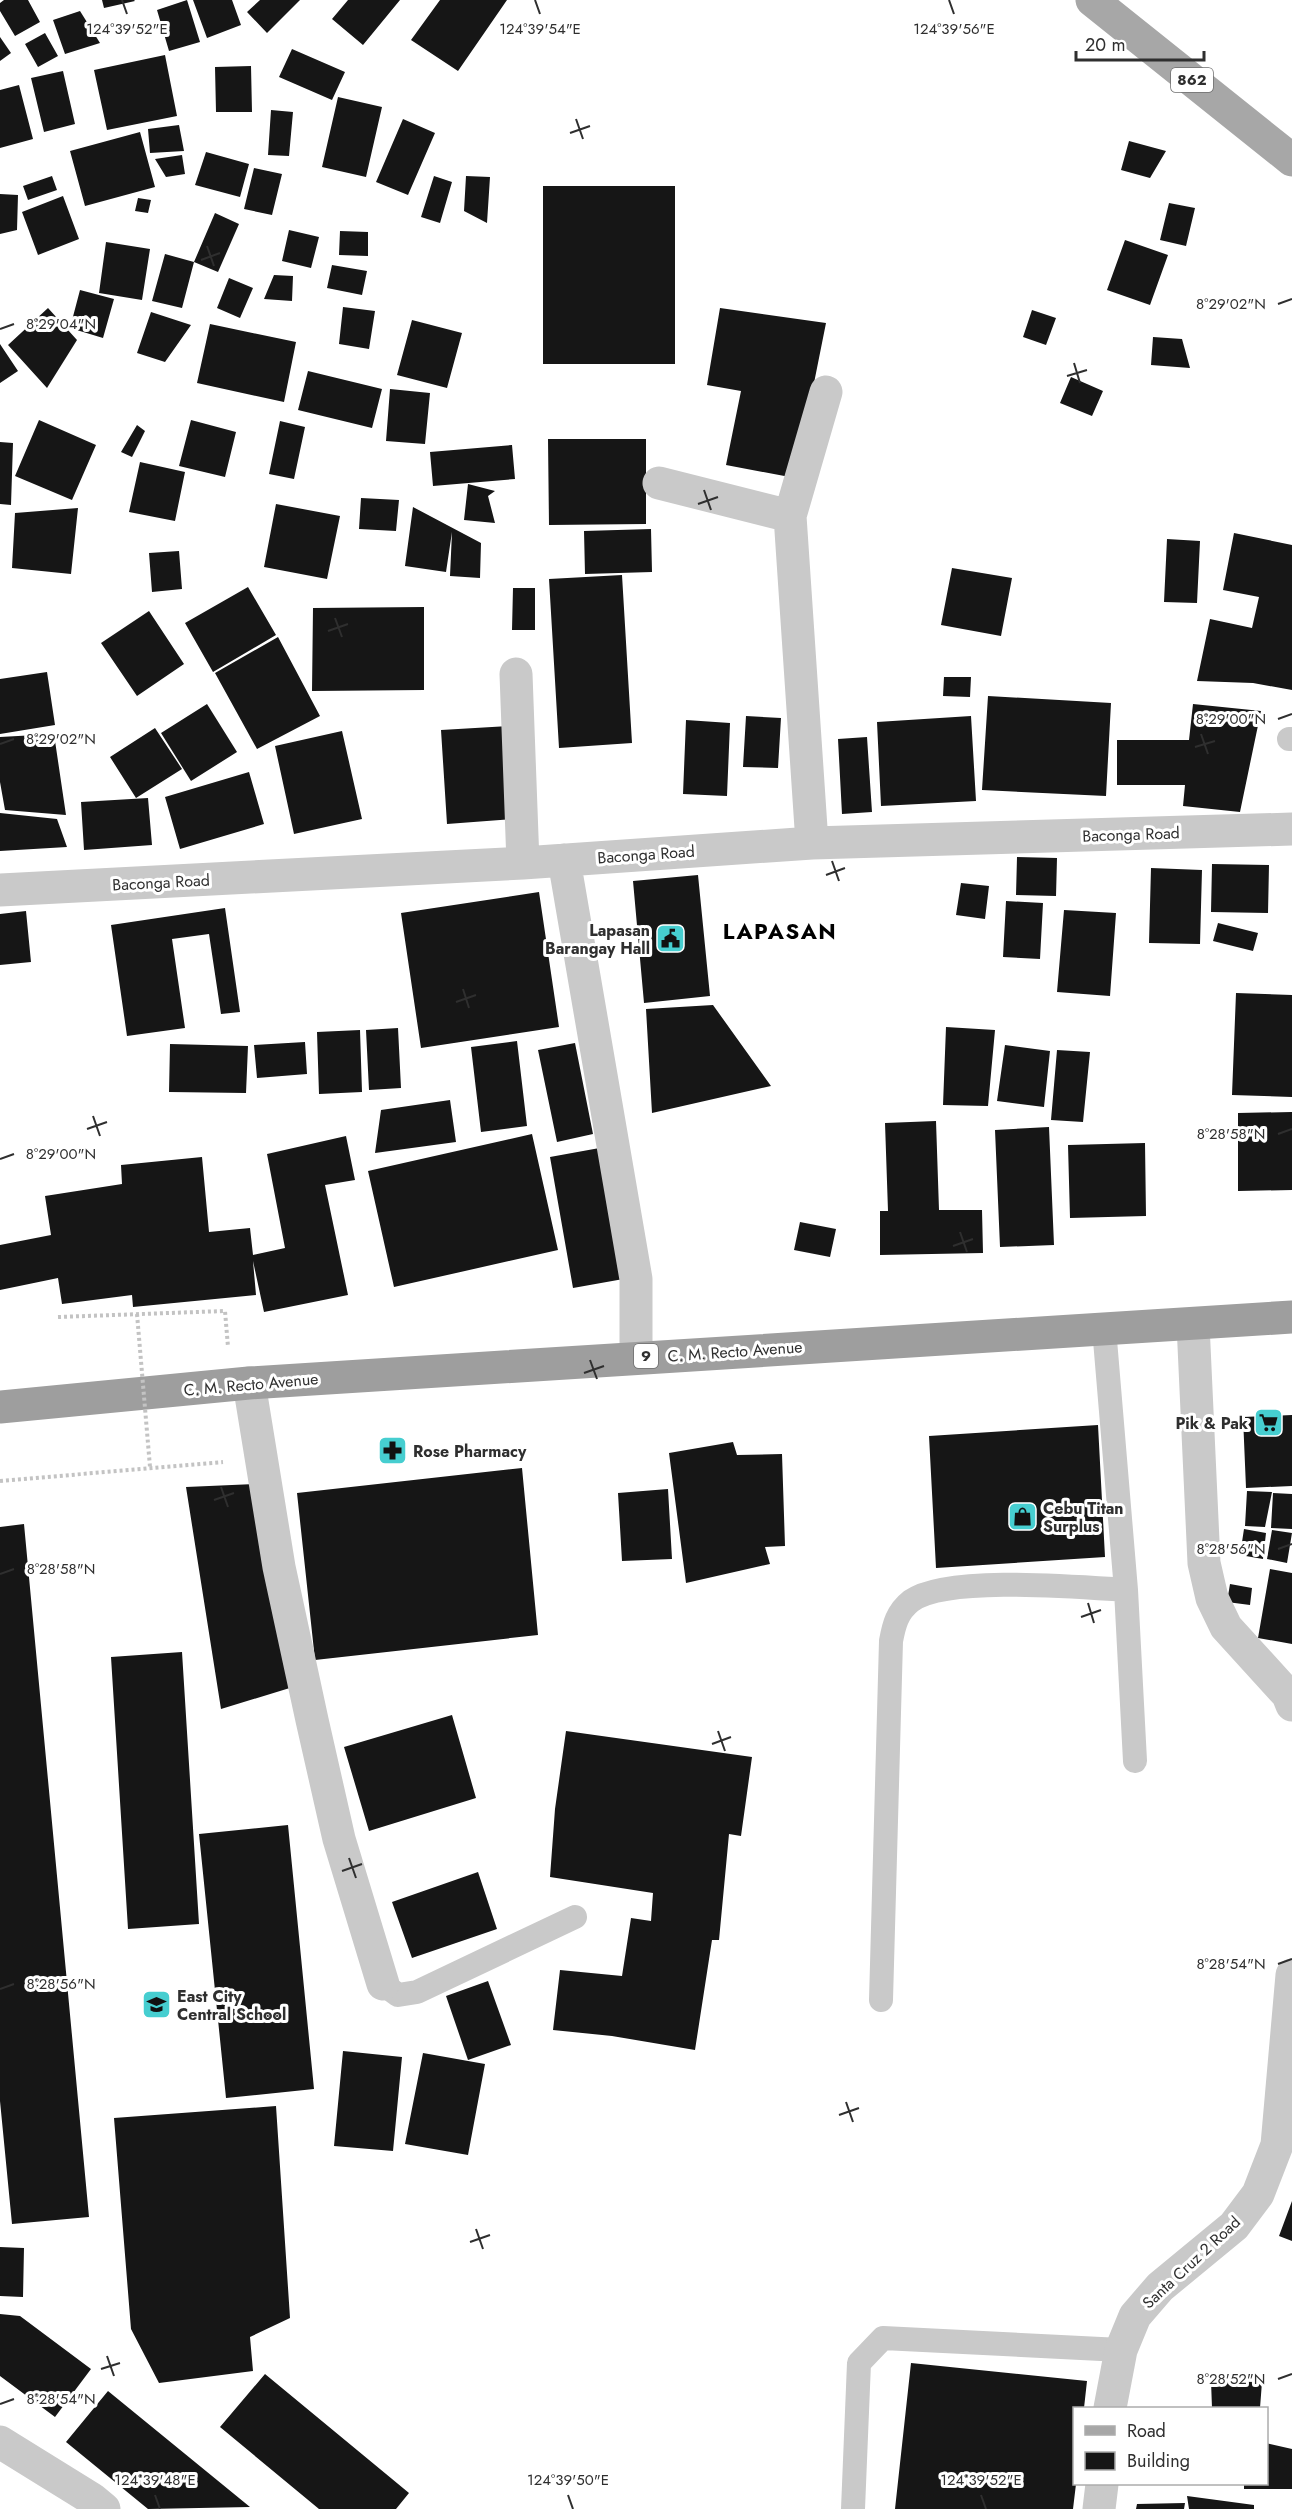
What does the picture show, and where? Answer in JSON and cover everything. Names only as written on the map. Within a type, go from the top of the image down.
[{"type":"highway","name":"C. M. Recto Avenue","points":[[0,1407],[249,1383],[1292,1317]]},
{"type":"main road","name":"862","points":[[1092,0],[1292,160]]},
{"type":"street","points":[[812,843],[790,516],[826,392]]},
{"type":"street","points":[[659,483],[790,516]]},
{"type":"street","points":[[516,674],[523,862]]},
{"type":"street","name":"Baconga Road","points":[[0,890],[564,860],[812,843],[1292,829]]},
{"type":"street","points":[[564,860],[636,1279],[636,1357]]},
{"type":"street","points":[[1193,1324],[1204,1563],[1212,1598],[1226,1627],[1288,1695],[1292,1705]]},
{"type":"street","points":[[249,1383],[279,1567],[312,1720],[339,1839],[383,1984]]},
{"type":"street","name":"Santa Cruz 2 Road","points":[[1110,2407],[1122,2350],[1135,2316],[1160,2287],[1234,2226],[1258,2194],[1277,2145],[1292,1975]]},
{"type":"street","points":[[0,2442],[92,2499],[104,2509]]},
{"type":"street","points":[[1099,2509],[1102,2485]]},
{"type":"lane","points":[[1104,1328],[1126,1590],[1135,1761]]},
{"type":"lane","points":[[881,2001],[891,1641],[896,1618],[912,1600],[944,1589],[1032,1584],[1126,1590]]},
{"type":"lane","points":[[383,1984],[398,1995],[417,1992],[575,1917]]},
{"type":"lane","points":[[853,2509],[859,2363],[883,2338],[1122,2350]]},
{"type":"path","points":[[58,1317],[225,1311]]},
{"type":"path","points":[[137,1314],[150,1467]]},
{"type":"path","points":[[0,1481],[232,1462]]},
{"type":"building","points":[[4,0],[28,0],[40,22],[15,36],[0,11],[0,3]]},
{"type":"building","points":[[102,0],[134,0],[135,1],[104,8]]},
{"type":"building","points":[[187,0],[200,42],[169,51],[157,10]]},
{"type":"building","points":[[193,0],[232,0],[241,25],[207,38]]},
{"type":"building","points":[[260,0],[300,0],[267,33],[247,12]]},
{"type":"building","points":[[348,0],[400,0],[363,45],[332,19]]},
{"type":"building","points":[[440,0],[507,0],[458,71],[411,40]]},
{"type":"building","points":[[80,11],[100,43],[65,54],[53,20]]},
{"type":"building","points":[[45,33],[58,56],[38,67],[25,44]]},
{"type":"building","points":[[0,37],[11,53],[0,61]]},
{"type":"building","points":[[292,49],[345,72],[332,100],[279,77]]},
{"type":"building","points":[[165,55],[177,116],[107,130],[94,70]]},
{"type":"building","points":[[251,66],[252,112],[216,112],[215,67]]},
{"type":"building","points":[[63,71],[75,124],[44,132],[31,78]]},
{"type":"building","points":[[19,85],[33,139],[0,148],[0,90]]},
{"type":"building","points":[[338,97],[382,107],[366,177],[322,167]]},
{"type":"building","points":[[271,110],[293,112],[289,156],[268,155]]},
{"type":"building","points":[[403,119],[435,133],[408,195],[376,182]]},
{"type":"building","points":[[179,125],[184,151],[150,153],[148,129]]},
{"type":"building","points":[[140,132],[155,187],[85,206],[70,151]]},
{"type":"building","points":[[1129,141],[1166,151],[1150,178],[1121,170]]},
{"type":"building","points":[[206,152],[249,164],[240,197],[195,185]]},
{"type":"building","points":[[182,155],[185,174],[166,177],[155,159]]},
{"type":"building","points":[[254,168],[282,174],[272,215],[244,209]]},
{"type":"building","points":[[52,176],[57,190],[28,200],[23,186]]},
{"type":"building","points":[[434,176],[452,182],[440,223],[421,217]]},
{"type":"building","points":[[466,176],[490,177],[487,223],[464,211]]},
{"type":"building","points":[[543,186],[675,186],[675,364],[543,364]]},
{"type":"building","points":[[0,194],[18,195],[17,230],[0,234]]},
{"type":"building","points":[[63,196],[79,239],[38,255],[22,212]]},
{"type":"building","points":[[138,198],[151,200],[148,213],[135,211]]},
{"type":"building","points":[[1169,203],[1195,208],[1186,246],[1160,240]]},
{"type":"building","points":[[215,213],[239,224],[218,272],[194,262]]},
{"type":"building","points":[[289,230],[319,237],[311,268],[282,261]]},
{"type":"building","points":[[340,231],[368,232],[368,256],[339,255]]},
{"type":"building","points":[[1125,240],[1168,255],[1150,305],[1107,290]]},
{"type":"building","points":[[106,242],[150,249],[142,300],[99,293]]},
{"type":"building","points":[[165,254],[194,262],[182,308],[152,301]]},
{"type":"building","points":[[332,265],[367,271],[362,295],[327,288]]},
{"type":"building","points":[[274,275],[293,276],[292,301],[264,299]]},
{"type":"building","points":[[229,278],[253,288],[240,318],[217,308]]},
{"type":"building","points":[[80,290],[114,299],[103,338],[70,328]]},
{"type":"building","points":[[343,307],[375,311],[369,349],[339,344]]},
{"type":"building","points":[[48,308],[77,340],[47,388],[8,345]]},
{"type":"building","points":[[720,308],[826,323],[795,478],[726,465],[741,391],[707,385]]},
{"type":"building","points":[[1032,310],[1056,318],[1046,345],[1023,337]]},
{"type":"building","points":[[151,312],[191,325],[165,362],[137,353]]},
{"type":"building","points":[[412,320],[462,333],[447,388],[397,375]]},
{"type":"building","points":[[210,324],[296,342],[284,402],[197,383]]},
{"type":"building","points":[[1153,337],[1182,339],[1190,368],[1151,365]]},
{"type":"building","points":[[0,344],[18,371],[0,383]]},
{"type":"building","points":[[308,371],[382,389],[372,428],[298,410]]},
{"type":"building","points":[[1071,377],[1103,391],[1092,416],[1060,403]]},
{"type":"building","points":[[390,389],[430,393],[425,444],[386,441]]},
{"type":"building","points":[[39,420],[96,445],[72,500],[15,476]]},
{"type":"building","points":[[191,420],[236,432],[225,477],[179,466]]},
{"type":"building","points":[[280,421],[305,427],[294,479],[269,474]]},
{"type":"building","points":[[137,425],[145,431],[132,457],[121,452]]},
{"type":"building","points":[[548,439],[646,439],[646,524],[549,525]]},
{"type":"building","points":[[0,442],[13,443],[11,505],[0,504]]},
{"type":"building","points":[[512,445],[515,479],[433,486],[430,452]]},
{"type":"building","points":[[140,462],[185,472],[175,521],[129,512]]},
{"type":"building","points":[[468,484],[495,491],[488,496],[495,523],[464,520]]},
{"type":"building","points":[[361,498],[399,500],[396,531],[359,529]]},
{"type":"building","points":[[276,504],[340,516],[327,579],[264,567]]},
{"type":"building","points":[[413,507],[481,543],[480,578],[450,576],[452,532],[446,572],[405,566]]},
{"type":"building","points":[[78,508],[71,574],[12,568],[15,513]]},
{"type":"building","points":[[651,529],[652,572],[585,574],[584,531]]},
{"type":"building","points":[[1234,533],[1292,545],[1292,690],[1253,683],[1197,681],[1210,619],[1252,628],[1259,597],[1223,590]]},
{"type":"building","points":[[1167,539],[1200,541],[1197,603],[1164,602]]},
{"type":"building","points":[[179,551],[182,589],[152,592],[149,553]]},
{"type":"building","points":[[952,568],[1012,578],[1001,636],[941,625]]},
{"type":"building","points":[[622,575],[632,743],[559,748],[549,579]]},
{"type":"building","points":[[248,587],[276,635],[213,672],[185,623]]},
{"type":"building","points":[[513,588],[535,588],[535,630],[512,630]]},
{"type":"building","points":[[424,607],[424,690],[312,691],[313,608]]},
{"type":"building","points":[[149,611],[184,664],[137,696],[101,643]]},
{"type":"building","points":[[278,637],[320,716],[257,749],[215,673]]},
{"type":"building","points":[[47,672],[55,725],[0,734],[0,679]]},
{"type":"building","points":[[944,677],[971,677],[970,697],[943,696]]},
{"type":"building","points":[[988,696],[1111,703],[1106,796],[982,790]]},
{"type":"building","points":[[207,704],[237,752],[191,781],[161,733]]},
{"type":"building","points":[[1193,704],[1261,711],[1240,812],[1183,806],[1185,785],[1117,785],[1117,740],[1189,740]]},
{"type":"building","points":[[746,716],[781,718],[778,768],[743,767]]},
{"type":"building","points":[[971,716],[976,801],[881,806],[877,722]]},
{"type":"building","points":[[686,720],[730,723],[727,796],[683,794]]},
{"type":"building","points":[[509,726],[515,819],[447,824],[441,730]]},
{"type":"building","points":[[155,728],[182,769],[136,798],[110,757]]},
{"type":"building","points":[[342,731],[362,819],[294,834],[275,746]]},
{"type":"building","points":[[54,734],[66,815],[5,810],[0,782],[0,737]]},
{"type":"building","points":[[867,737],[872,812],[842,814],[838,739]]},
{"type":"building","points":[[249,772],[264,824],[180,849],[165,797]]},
{"type":"building","points":[[148,798],[152,845],[84,850],[81,802]]},
{"type":"building","points":[[0,813],[57,819],[67,847],[0,851]]},
{"type":"building","points":[[1017,857],[1057,858],[1056,896],[1016,895]]},
{"type":"building","points":[[1212,864],[1269,865],[1268,913],[1211,912]]},
{"type":"building","points":[[1151,868],[1202,870],[1200,944],[1149,943]]},
{"type":"building","name":"Lapasan Barangay Hall","points":[[698,875],[710,996],[644,1003],[633,881]]},
{"type":"building","points":[[961,883],[989,886],[985,919],[956,915]]},
{"type":"building","points":[[539,892],[559,1027],[421,1048],[401,913]]},
{"type":"building","points":[[1006,901],[1043,903],[1040,959],[1003,957]]},
{"type":"building","points":[[225,908],[240,1012],[221,1014],[209,934],[172,939],[185,1028],[127,1036],[111,925]]},
{"type":"building","points":[[1064,910],[1116,913],[1110,996],[1057,992]]},
{"type":"building","points":[[26,911],[31,962],[0,965],[0,914]]},
{"type":"building","points":[[1218,923],[1258,933],[1253,951],[1213,941]]},
{"type":"building","points":[[1236,993],[1292,995],[1292,1097],[1232,1095]]},
{"type":"building","points":[[713,1005],[771,1086],[652,1113],[646,1009]]},
{"type":"building","points":[[946,1027],[995,1030],[988,1106],[943,1105]]},
{"type":"building","points":[[398,1028],[401,1088],[369,1090],[366,1030]]},
{"type":"building","points":[[360,1030],[362,1092],[319,1094],[317,1032]]},
{"type":"building","points":[[517,1041],[527,1126],[481,1132],[471,1047]]},
{"type":"building","points":[[305,1042],[307,1074],[257,1078],[254,1045]]},
{"type":"building","points":[[575,1043],[593,1134],[557,1142],[538,1050]]},
{"type":"building","points":[[170,1044],[248,1046],[246,1093],[169,1092]]},
{"type":"building","points":[[1005,1045],[1050,1051],[1044,1107],[997,1101]]},
{"type":"building","points":[[1057,1050],[1090,1052],[1083,1122],[1051,1120]]},
{"type":"building","points":[[450,1100],[456,1142],[375,1153],[381,1110]]},
{"type":"building","points":[[1292,1112],[1292,1190],[1238,1191],[1238,1113]]},
{"type":"building","points":[[936,1121],[939,1210],[982,1210],[983,1253],[880,1255],[880,1211],[888,1211],[885,1123]]},
{"type":"building","points":[[1049,1127],[1054,1245],[1000,1247],[995,1130]]},
{"type":"building","points":[[532,1134],[558,1250],[394,1287],[368,1171]]},
{"type":"building","points":[[346,1136],[355,1180],[325,1185],[348,1295],[264,1312],[253,1261],[256,1295],[133,1307],[132,1295],[62,1304],[58,1278],[0,1290],[0,1245],[51,1235],[45,1196],[122,1184],[121,1165],[202,1157],[209,1232],[250,1228],[253,1255],[285,1248],[267,1154]]},
{"type":"building","points":[[1145,1143],[1146,1216],[1070,1218],[1068,1145]]},
{"type":"building","points":[[605,1147],[629,1278],[573,1288],[550,1157]]},
{"type":"building","points":[[800,1222],[836,1229],[830,1257],[794,1250]]},
{"type":"building","points":[[1292,1415],[1292,1486],[1246,1488],[1243,1417]]},
{"type":"building","points":[[1098,1425],[1105,1557],[936,1568],[929,1436]]},
{"type":"building","points":[[733,1442],[737,1455],[782,1454],[785,1546],[765,1547],[770,1564],[686,1583],[669,1453]]},
{"type":"building","points":[[522,1468],[538,1635],[315,1660],[297,1493]]},
{"type":"building","points":[[255,1484],[293,1687],[221,1709],[186,1487]]},
{"type":"building","points":[[668,1489],[672,1559],[622,1561],[618,1493]]},
{"type":"building","points":[[1247,1491],[1272,1492],[1265,1527],[1245,1526]]},
{"type":"building","points":[[1273,1493],[1292,1494],[1292,1529],[1271,1528]]},
{"type":"building","points":[[24,1524],[89,2217],[12,2224],[0,2101],[0,1527]]},
{"type":"building","points":[[1244,1529],[1266,1533],[1263,1559],[1240,1555]]},
{"type":"building","points":[[1272,1530],[1292,1533],[1287,1563],[1267,1559]]},
{"type":"building","points":[[1270,1569],[1292,1573],[1292,1644],[1258,1638]]},
{"type":"building","points":[[1230,1584],[1252,1588],[1250,1605],[1227,1602]]},
{"type":"building","points":[[182,1652],[199,1924],[128,1929],[111,1657]]},
{"type":"building","points":[[452,1715],[476,1798],[369,1831],[344,1747]]},
{"type":"building","points":[[566,1731],[752,1757],[741,1836],[729,1834],[719,1940],[712,1940],[695,2050],[612,2036],[553,2030],[560,1970],[622,1976],[631,1918],[651,1921],[653,1893],[550,1877],[555,1809]]},
{"type":"building","points":[[288,1825],[314,2089],[226,2098],[199,1834]]},
{"type":"building","points":[[478,1872],[497,1929],[412,1958],[392,1902]]},
{"type":"building","points":[[488,1981],[511,2045],[468,2060],[446,1996]]},
{"type":"building","points":[[343,2051],[402,2057],[393,2151],[334,2146]]},
{"type":"building","points":[[423,2053],[485,2064],[468,2155],[405,2144]]},
{"type":"building","points":[[276,2106],[290,2318],[250,2337],[253,2371],[159,2383],[131,2329],[114,2118]]},
{"type":"building","points":[[1292,2201],[1292,2241],[1279,2236]]},
{"type":"building","points":[[0,2247],[24,2248],[23,2297],[0,2296]]},
{"type":"building","points":[[0,2314],[20,2316],[91,2369],[55,2417],[0,2376]]},
{"type":"building","points":[[911,2363],[1087,2381],[1084,2407],[1073,2407],[1073,2485],[1076,2485],[1073,2509],[895,2509]]},
{"type":"building","points":[[265,2374],[409,2493],[396,2509],[319,2509],[220,2427]]},
{"type":"building","points":[[1211,2381],[1262,2382],[1260,2407],[1212,2407]]},
{"type":"building","points":[[108,2391],[250,2507],[148,2509],[66,2442]]},
{"type":"building","points":[[1268,2443],[1292,2449],[1292,2489],[1244,2489],[1244,2485],[1268,2485]]},
{"type":"building","points":[[1187,2496],[1254,2505],[1254,2509],[1189,2509]]},
{"type":"building","points":[[1185,2503],[1184,2509],[1136,2509],[1137,2504]]},
{"type":"place","name":"Lapasan Barangay Hall","points":[[671,939]]},
{"type":"place","name":"Pik & Pak","points":[[1269,1423]]},
{"type":"place","name":"Rose Pharmacy","points":[[392,1451]]},
{"type":"place","name":"Cebu Titan Surplus","points":[[1022,1517]]},
{"type":"place","name":"East City Central School","points":[[156,2005]]},
{"type":"district","name":"LAPASAN","points":[[780,931]]}]
